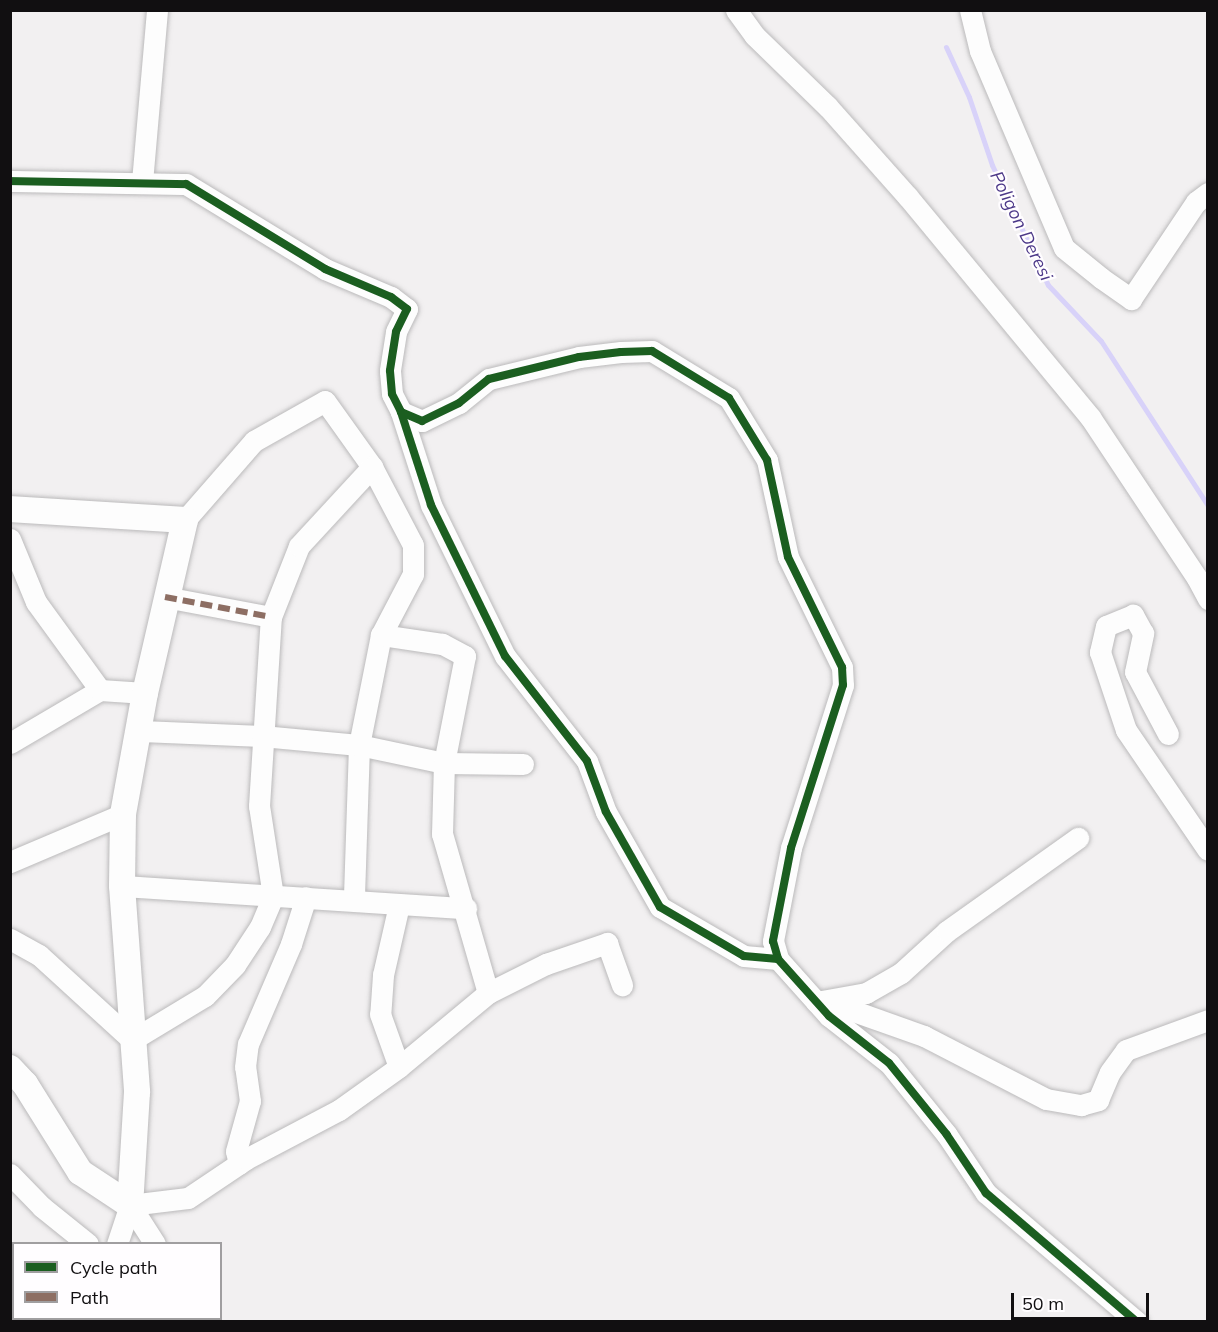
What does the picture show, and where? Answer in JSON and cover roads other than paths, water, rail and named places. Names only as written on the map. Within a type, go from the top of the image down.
[{"type":"street","points":[[142,182],[157,10]]},
{"type":"street","points":[[736,10],[755,36],[828,107],[908,197],[1089,417],[1197,578],[1208,599]]},
{"type":"street","points":[[970,10],[981,51],[1064,248],[1101,278],[1131,299],[1196,202],[1208,193]]},
{"type":"street","points":[[10,181],[186,184],[325,269],[392,297],[407,309],[396,332],[390,371],[392,394],[401,412],[431,505],[505,656],[587,761],[606,812],[660,907],[744,956],[778,959]]},
{"type":"street","points":[[401,412],[422,421],[459,403],[489,379],[579,357],[652,351],[729,398],[747,423],[767,460],[788,557],[842,667],[843,685],[791,848],[773,941],[778,959],[822,1009],[889,1063],[947,1135],[986,1193],[1137,1322]]},
{"type":"street","points":[[118,1242],[130,1205],[137,1092],[122,886],[123,814],[141,731],[145,693],[165,597],[185,520],[254,441],[325,401],[372,467],[413,545],[413,574],[381,635],[359,745],[354,899]]},
{"type":"street","points":[[132,1040],[205,996],[220,981],[260,927],[273,896],[259,806],[271,617],[299,546],[372,467]]},
{"type":"street","points":[[10,509],[185,520]]},
{"type":"street","points":[[10,539],[36,602],[100,690]]},
{"type":"street","points":[[165,597],[271,617]]},
{"type":"street","points":[[1168,734],[1135,672],[1143,633],[1134,615],[1106,626],[1100,652],[1126,730],[1208,850]]},
{"type":"street","points":[[381,635],[442,644],[465,656],[444,763],[442,834],[466,908],[488,993]]},
{"type":"street","points":[[10,742],[100,690],[145,693]]},
{"type":"street","points":[[141,731],[262,735],[359,745],[444,763],[523,764]]},
{"type":"street","points":[[10,862],[123,814]]},
{"type":"street","points":[[822,1009],[866,993],[901,973],[947,931],[1078,838]]},
{"type":"street","points":[[122,886],[354,899],[399,905],[466,908]]},
{"type":"street","points":[[239,1164],[236,1151],[250,1101],[245,1067],[248,1044],[291,944],[306,897]]},
{"type":"street","points":[[399,905],[383,975],[380,1014],[399,1067]]},
{"type":"street","points":[[10,939],[39,955],[132,1040]]},
{"type":"street","points":[[130,1205],[188,1198],[239,1164],[339,1110],[399,1067],[488,993],[546,964],[607,943],[622,985]]},
{"type":"street","points":[[822,1009],[848,1009],[924,1036],[1046,1099],[1081,1105],[1098,1101],[1110,1071],[1126,1050],[1208,1020]]},
{"type":"street","points":[[10,1068],[25,1084],[80,1172],[130,1205],[154,1242]]},
{"type":"street","points":[[10,1174],[42,1207],[86,1242]]},
{"type":"waterway","name":"Poligon Deresi","points":[[946,47],[969,97],[992,165],[1048,285],[1101,341],[1208,506]]}]
